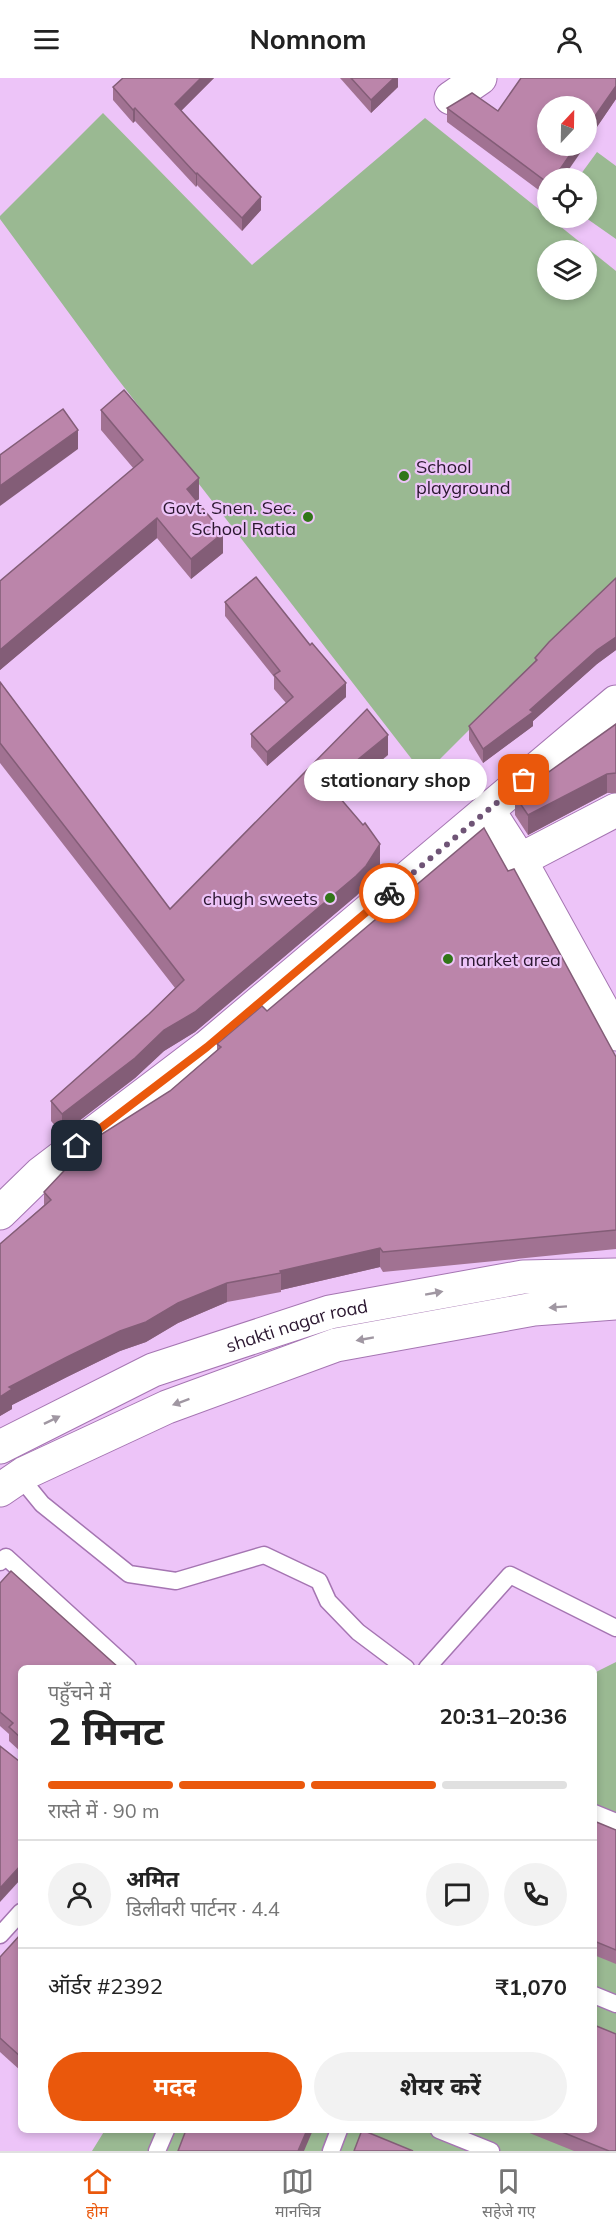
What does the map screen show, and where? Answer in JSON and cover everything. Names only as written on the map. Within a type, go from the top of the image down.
[{"type":"main road","points":[[451,98],[480,78]]},
{"type":"main road","points":[[0,1214],[40,1174],[207,1047],[616,702]]},
{"type":"main road","points":[[488,810],[520,860],[616,1034]]},
{"type":"main road","points":[[520,860],[616,810]]},
{"type":"main road","name":"shakti nagar road","points":[[0,1447],[153,1370],[330,1312],[522,1278],[616,1275]]},
{"type":"main road","points":[[10,1483],[166,1407],[336,1345],[534,1309],[616,1303]]},
{"type":"lane","points":[[10,1483],[42,1504],[129,1574],[176,1581],[264,1555],[319,1581],[328,1601],[358,1632],[402,1665]]},
{"type":"lane","points":[[0,1562],[6,1557],[125,1665]]},
{"type":"lane","points":[[430,1665],[510,1575],[616,1628]]},
{"type":"lane","points":[[597,1814],[616,1822]]},
{"type":"lane","points":[[0,1935],[18,1915]]},
{"type":"lane","points":[[597,1996],[616,2004]]},
{"type":"lane","points":[[157,2151],[165,2133]]},
{"type":"lane","points":[[331,2151],[338,2133]]},
{"type":"lane","points":[[446,2133],[491,2151]]},
{"type":"green space","name":"School playground","points":[[103,113],[252,265],[425,118],[537,208],[537,228],[562,228],[577,240],[537,240],[537,300],[597,300],[597,256],[616,271],[616,583],[424,775],[110,369],[0,216]]},
{"type":"green space","points":[[597,152],[616,166],[616,239],[597,226],[597,168],[585,168],[594,156],[597,156]]},
{"type":"green space","points":[[616,1662],[616,2151],[92,2151],[103,2133],[597,2133],[597,1672]]},
{"type":"building","points":[[123,78],[201,78],[175,104],[261,197],[242,218],[196,174],[113,87]]},
{"type":"building","points":[[351,78],[394,78],[371,100]]},
{"type":"building","points":[[521,78],[616,78],[616,86],[597,113],[597,96],[537,96],[537,156],[569,156],[561,168],[537,168],[537,175],[447,108],[472,93],[498,111]]},
{"type":"building","points":[[124,390],[199,478],[187,489],[223,533],[191,559],[157,518],[0,650],[0,581],[143,460],[101,410]]},
{"type":"building","points":[[63,409],[78,430],[0,486],[0,455]]},
{"type":"building","points":[[256,577],[310,645],[312,643],[346,683],[267,752],[251,734],[293,697],[274,675],[280,671],[225,602]]},
{"type":"building","points":[[616,578],[616,637],[597,650],[530,710],[533,712],[483,749],[469,726],[537,660],[535,658],[549,642]]},
{"type":"building","points":[[0,682],[170,909],[367,709],[388,735],[328,784],[363,825],[365,823],[380,844],[366,866],[195,1012],[164,1030],[135,1058],[62,1114],[51,1101],[184,980],[0,743]]},
{"type":"building","points":[[616,724],[616,773],[607,774],[528,815],[515,796]]},
{"type":"building","points":[[484,828],[508,871],[514,869],[616,1057],[616,1230],[383,1252],[380,1248],[280,1271],[281,1273],[227,1283],[178,1303],[146,1322],[120,1331],[67,1357],[9,1387],[12,1389],[0,1397],[0,1244],[51,1200],[44,1192],[94,1139],[170,1091],[221,1047],[217,1044],[262,1006],[267,1011]]},
{"type":"building","points":[[11,1571],[116,1665],[18,1665],[18,1735],[9,1727],[13,1723],[0,1712],[0,1583]]},
{"type":"building","points":[[0,1746],[18,1760],[18,1868],[0,1888]]},
{"type":"building","points":[[597,1822],[616,1830],[616,1950],[597,1942]]},
{"type":"building","points":[[18,1937],[18,2054],[0,2038],[0,1957]]},
{"type":"building","points":[[597,2026],[616,2034],[616,2151],[609,2151],[564,2133],[597,2133]]},
{"type":"building","points":[[185,2133],[306,2133],[298,2151],[178,2151]]},
{"type":"building","points":[[361,2133],[369,2133],[413,2151],[354,2151]]},
{"type":"way so far","points":[[389,893],[524,780]]},
{"type":"place","name":"School playground","points":[[404,476]]},
{"type":"place","name":"Govt. Snen. Sec. School Ratia","points":[[308,517]]},
{"type":"place","name":"stationary shop","points":[[524,780]]},
{"type":"place","name":"chugh sweets","points":[[330,898]]},
{"type":"place","name":"market area","points":[[448,959]]},
{"type":"route","points":[[77,1146],[207,1047],[389,893]]}]
